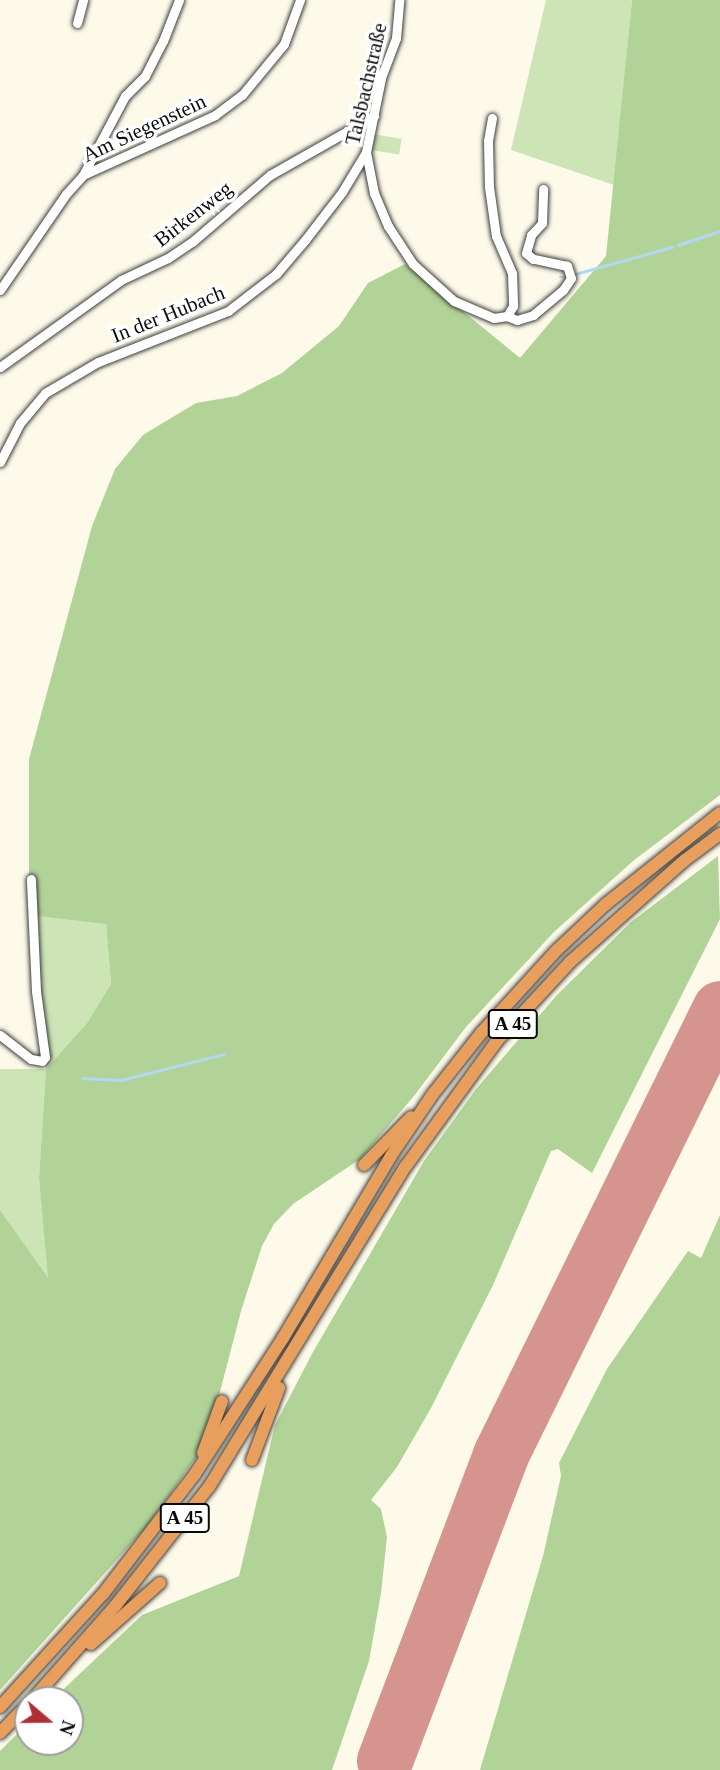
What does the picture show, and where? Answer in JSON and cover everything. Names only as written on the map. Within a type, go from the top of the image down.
[{"type":"highway","name":"A 45","points":[[0,1707],[103,1594],[195,1474],[276,1348],[391,1156],[433,1094],[482,1032],[557,950],[606,904],[720,813]]},
{"type":"highway","name":"A 45","points":[[46,1686],[116,1605],[209,1487],[298,1346],[406,1166],[496,1042],[570,962],[676,869],[720,835]]},
{"type":"highway","points":[[364,1165],[433,1094]]},
{"type":"highway","points":[[252,1460],[277,1392],[298,1346]]},
{"type":"highway","points":[[195,1474],[222,1401]]},
{"type":"highway","points":[[55,1677],[160,1583]]},
{"type":"highway","points":[[0,1733],[14,1718]]},
{"type":"street","points":[[77,23],[83,0]]},
{"type":"street","points":[[83,175],[125,96],[145,75],[179,0]]},
{"type":"street","name":"Am Siegenstein","points":[[0,290],[66,194],[83,175],[215,115],[242,95],[284,44],[300,0]]},
{"type":"street","name":"Talsbachstraße","points":[[399,0],[396,38],[381,78],[366,152],[379,204],[413,264],[454,301],[494,318],[507,316],[517,320],[533,315],[563,290],[571,278],[567,266],[533,259],[526,253],[531,234],[542,223],[543,189]]},
{"type":"street","name":"Birkenweg","points":[[0,367],[121,280],[168,258],[192,242],[270,175],[374,116]]},
{"type":"street","points":[[492,118],[488,141],[489,187],[496,236],[512,273],[513,306],[507,316]]},
{"type":"street","name":"In der Hubach","points":[[0,462],[20,423],[46,393],[72,375],[139,345],[213,319],[248,298],[276,274],[324,218],[366,152]]},
{"type":"street","points":[[0,1035],[31,1059],[42,1061],[45,1057],[36,991],[31,879]]},
{"type":"green space","points":[[546,0],[632,0],[614,185],[511,150]]},
{"type":"green space","points":[[632,0],[720,0],[720,795],[633,861],[554,932],[466,1027],[414,1096],[360,1159],[293,1204],[274,1224],[262,1246],[241,1311],[207,1442],[147,1526],[0,1690],[0,1210],[48,1277],[39,1178],[46,1069],[87,1023],[111,984],[106,924],[29,915],[29,759],[92,526],[115,469],[143,435],[196,403],[237,396],[282,373],[339,326],[368,283],[405,264],[520,358],[606,256]]},
{"type":"green space","points":[[372,134],[402,139],[399,154],[369,150]]},
{"type":"green space","points":[[718,856],[720,919],[592,1173],[558,1149],[551,1151],[493,1285],[431,1408],[397,1467],[371,1500],[381,1509],[387,1537],[381,1593],[369,1661],[332,1770],[0,1770],[0,1751],[14,1737],[14,1756],[84,1756],[84,1686],[67,1686],[142,1615],[239,1576],[275,1425],[313,1352],[424,1161],[476,1089],[557,995],[631,922]]},
{"type":"green space","points":[[29,915],[106,923],[111,984],[87,1023],[46,1069]]},
{"type":"green space","points":[[0,1069],[46,1069],[39,1178],[49,1278],[0,1210]]},
{"type":"green space","points":[[720,1215],[720,1770],[480,1770],[543,1556],[561,1476],[559,1463],[607,1369],[688,1251],[701,1258]]},
{"type":"waterway","points":[[678,245],[720,231]]},
{"type":"waterway","points":[[575,274],[672,247]]},
{"type":"waterway","points":[[82,1078],[121,1080],[224,1054]]},
{"type":"taxiway","points":[[384,1770],[385,1761]]},
{"type":"runway","points":[[385,1761],[501,1455],[720,1009]]}]
